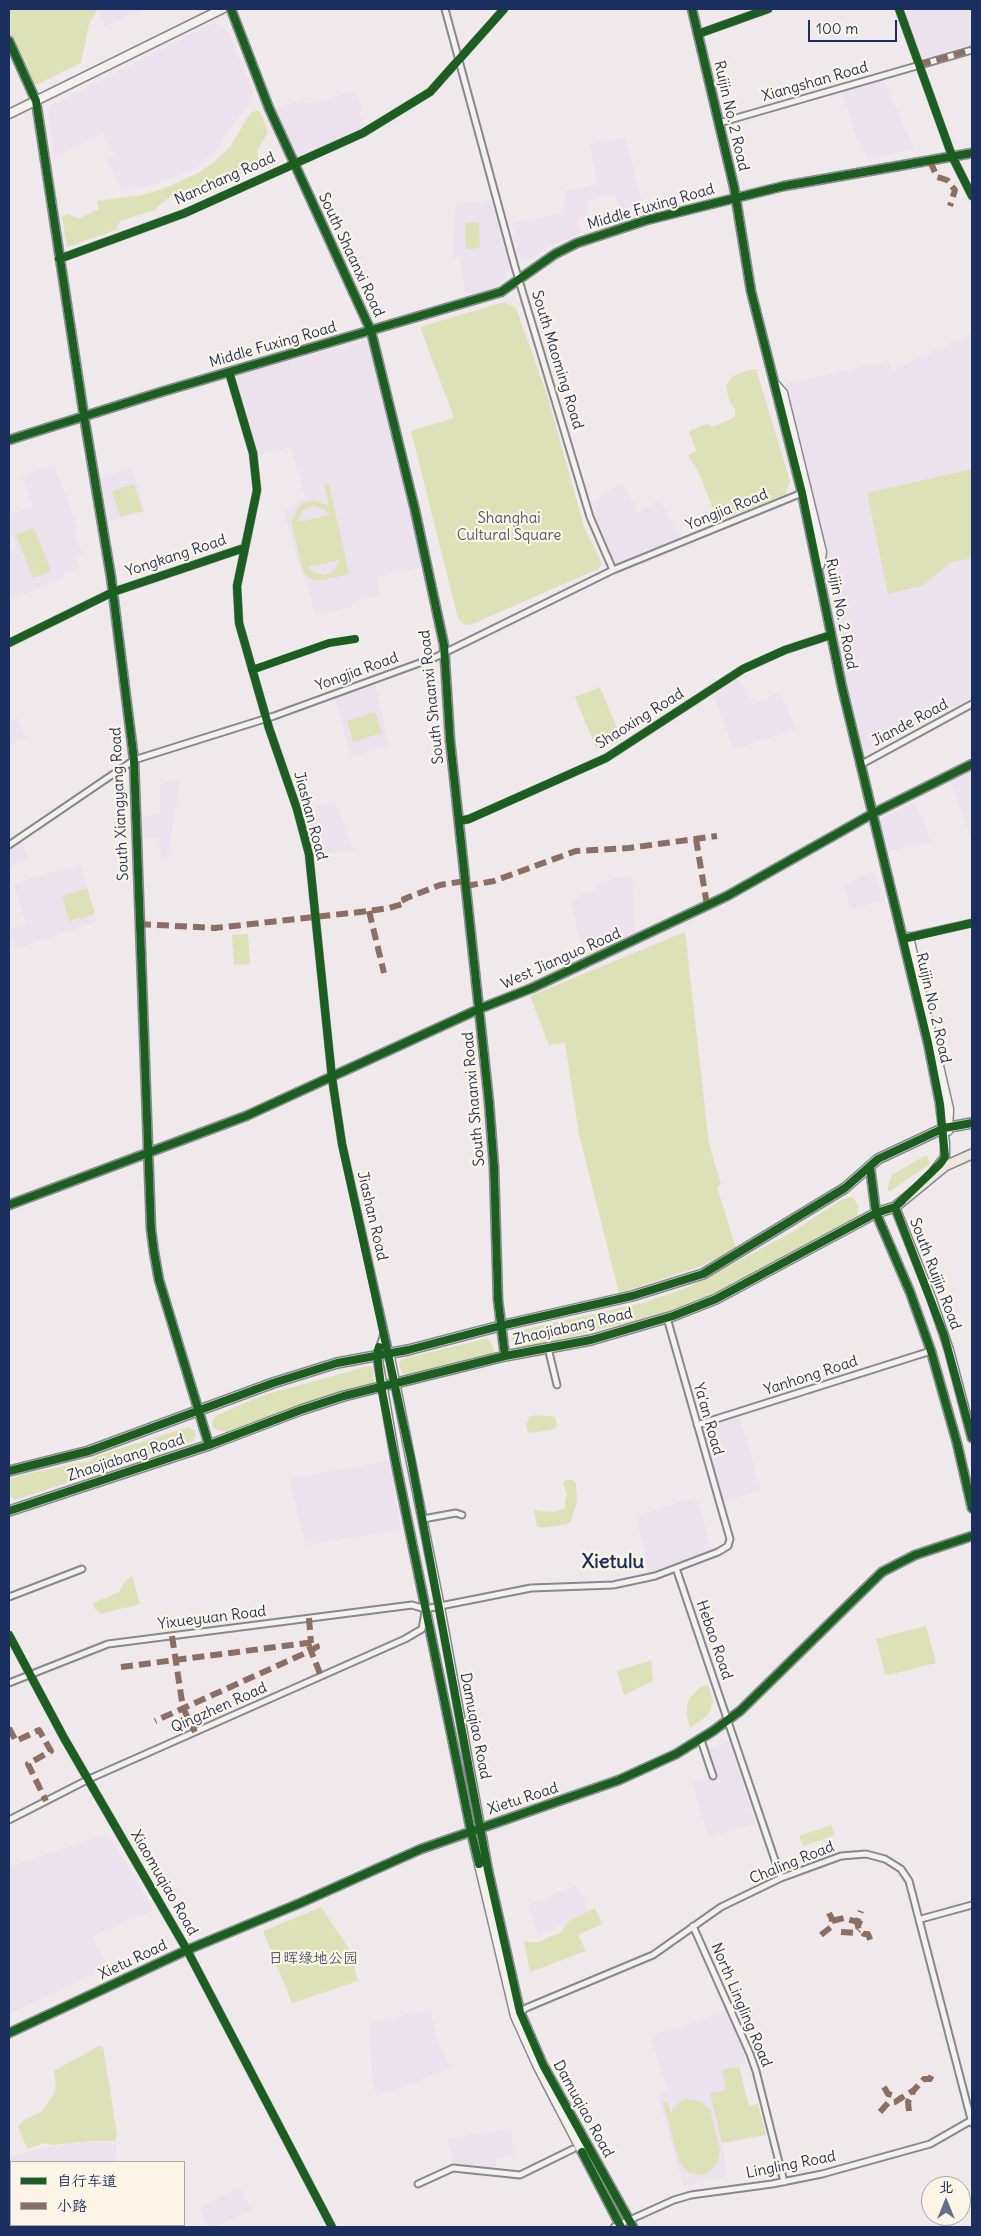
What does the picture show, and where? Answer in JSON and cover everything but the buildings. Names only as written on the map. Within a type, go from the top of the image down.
[{"type":"main road","points":[[9,114],[222,9]]},
{"type":"main road","name":"South Shaanxi Road","points":[[231,9],[269,108],[371,332],[415,510],[444,654],[450,740],[490,1102],[500,1326],[505,1356]]},
{"type":"main road","name":"Ruijin No. 2 Road","points":[[692,9],[735,198],[749,284],[802,493],[860,765],[906,938],[948,1109],[946,1128]]},
{"type":"main road","name":"South Xiangyang Road","points":[[9,41],[36,101],[59,259],[113,592],[134,760],[151,1229],[157,1270],[209,1445]]},
{"type":"main road","name":"Middle Fuxing Road","points":[[9,440],[229,372],[371,332],[501,292],[555,254],[577,242],[647,220],[784,186],[972,153]]},
{"type":"main road","points":[[774,383],[783,393],[818,535],[822,552],[819,569]]},
{"type":"main road","name":"West Jianguo Road","points":[[9,1205],[246,1116],[479,1009],[532,988],[727,896],[872,814],[972,765]]},
{"type":"main road","name":"Zhaojiabang Road","points":[[9,1471],[89,1451],[199,1412],[273,1383],[337,1363],[377,1354],[408,1350],[500,1326],[632,1296],[703,1274],[845,1188],[878,1159],[946,1128],[972,1123]]},
{"type":"main road","points":[[895,1206],[945,1157],[946,1128]]},
{"type":"main road","name":"Zhaojiabang Road","points":[[10,1508],[209,1445],[301,1410],[381,1386],[505,1356],[591,1340],[667,1318],[716,1299],[876,1213],[895,1206],[945,1166],[972,1154]]},
{"type":"main road","name":"South Ruijin Road","points":[[870,1167],[876,1213],[910,1292],[931,1350],[958,1443],[972,1508]]},
{"type":"main road","name":"South Ruijin Road","points":[[895,1206],[944,1335],[972,1438]]},
{"type":"main road","name":"Damuqiao Road","points":[[389,1352],[440,1607],[488,1870],[518,2014],[543,2065],[631,2224]]},
{"type":"main road","name":"Damuqiao Road","points":[[377,1354],[381,1386],[471,1831],[518,2014],[538,2067],[618,2226]]},
{"type":"main road","name":"Xietu Road","points":[[9,2033],[187,1950],[421,1850],[619,1780],[670,1757],[701,1740],[728,1720],[882,1572],[915,1555],[972,1536]]},
{"type":"street","name":"South Maoming Road","points":[[444,9],[519,280],[590,517],[613,570]]},
{"type":"street","name":"Nanchang Road","points":[[59,259],[185,213],[363,133],[430,92],[504,9]]},
{"type":"street","points":[[698,34],[768,9]]},
{"type":"street","points":[[899,9],[952,156],[972,196]]},
{"type":"street","name":"Xiangshan Road","points":[[719,123],[972,50]]},
{"type":"street","name":"Jiashan Road","points":[[229,372],[253,453],[257,495],[244,548],[238,586],[238,618],[266,719],[309,854],[332,1078],[342,1144],[389,1352]]},
{"type":"street","name":"Yongjia Road","points":[[9,845],[134,760],[266,719],[444,654],[613,570],[802,493]]},
{"type":"street","name":"Yongkang Road","points":[[9,643],[113,592],[244,548]]},
{"type":"street","name":"Shaoxing Road","points":[[459,821],[606,758],[743,669],[785,650],[831,635]]},
{"type":"street","name":"Jiande Road","points":[[860,765],[972,704]]},
{"type":"street","points":[[906,938],[972,923]]},
{"type":"street","name":"Ya'an Road","points":[[667,1318],[727,1527]]},
{"type":"street","points":[[377,1354],[384,1333]]},
{"type":"street","points":[[548,1348],[558,1384]]},
{"type":"street","name":"Yanhong Road","points":[[697,1425],[931,1350]]},
{"type":"street","points":[[423,1519],[456,1513],[462,1515]]},
{"type":"street","name":"Yixueyuan Road","points":[[9,1683],[108,1644],[412,1605],[425,1609],[530,1588],[613,1585],[655,1576],[718,1552],[728,1546],[730,1539],[727,1527]]},
{"type":"street","name":"Hebao Road","points":[[676,1568],[781,1878]]},
{"type":"street","points":[[9,1597],[82,1569]]},
{"type":"street","name":"Qingzhen Road","points":[[9,1820],[89,1779],[405,1639],[422,1629],[425,1609]]},
{"type":"street","name":"Xiaomuqiao Road","points":[[9,1635],[187,1950],[332,2227]]},
{"type":"street","points":[[701,1740],[713,1776]]},
{"type":"street","points":[[753,1818],[760,1815]]},
{"type":"street","name":"Chaling Road","points":[[518,2014],[653,1955],[721,1907],[781,1878],[842,1856],[866,1854],[885,1859],[901,1869],[909,1881],[921,1919],[972,2121]]},
{"type":"street","points":[[921,1919],[972,1905]]},
{"type":"street","name":"North Lingling Road","points":[[693,1926],[756,2072],[784,2182]]},
{"type":"street","name":"Lingling Road","points":[[618,2226],[631,2224],[674,2200],[691,2195],[784,2182],[822,2174],[930,2144],[972,2121]]},
{"type":"street","points":[[418,2184],[453,2168],[520,2175],[573,2149]]},
{"type":"shaded area","points":[[98,9],[146,9],[105,26]]},
{"type":"shaded area","points":[[914,9],[972,9],[972,45],[919,59],[904,12]]},
{"type":"shaded area","points":[[213,23],[220,24],[229,33],[253,92],[250,101],[213,154],[194,169],[156,184],[122,191],[107,161],[115,156],[103,133],[55,157],[48,115],[51,105]]},
{"type":"shaded area","points":[[883,78],[914,149],[868,159],[860,141],[856,137],[842,90]]},
{"type":"shaded area","points":[[356,91],[363,110],[359,112],[364,124],[358,132],[298,158],[275,109],[304,99],[306,104]]},
{"type":"shaded area","points":[[626,137],[645,214],[622,220],[615,194],[587,201],[590,215],[577,218],[581,233],[553,245],[529,260],[521,258],[518,253],[512,223],[563,213],[566,191],[597,184],[590,144]]},
{"type":"shaded area","points":[[491,199],[510,268],[504,279],[495,287],[466,296],[460,257],[452,258],[456,201],[480,202]]},
{"type":"shaded area","points":[[972,333],[972,698],[865,753],[847,690],[785,384],[889,360],[891,371]]},
{"type":"shaded area","points":[[369,339],[424,567],[377,577],[380,596],[352,602],[352,607],[316,615],[295,552],[284,511],[305,498],[291,447],[257,455],[233,376]]},
{"type":"shaded area","points":[[54,464],[78,529],[74,531],[82,554],[75,556],[80,568],[62,575],[63,579],[9,600],[9,553],[17,549],[9,530],[9,515],[33,506],[21,475]]},
{"type":"shaded area","points":[[132,467],[145,511],[105,523],[98,478]]},
{"type":"shaded area","points":[[621,482],[639,512],[660,500],[681,538],[615,564],[592,504]]},
{"type":"shaded area","points":[[738,678],[752,705],[780,692],[796,729],[734,749],[713,696]]},
{"type":"shaded area","points":[[375,683],[389,746],[351,758],[335,698]]},
{"type":"shaded area","points":[[17,718],[26,738],[9,746],[9,722]]},
{"type":"shaded area","points":[[972,770],[972,841],[950,781]]},
{"type":"shaded area","points":[[180,779],[168,858],[161,859],[159,838],[140,839],[140,817],[160,814],[160,784]]},
{"type":"shaded area","points":[[334,800],[354,850],[316,855],[302,812]]},
{"type":"shaded area","points":[[914,802],[925,824],[930,842],[888,852],[880,819]]},
{"type":"shaded area","points":[[23,842],[29,860],[9,867],[9,851]]},
{"type":"shaded area","points":[[81,863],[97,921],[15,949],[9,929],[26,924],[14,884]]},
{"type":"shaded area","points":[[874,869],[883,900],[851,909],[844,886]]},
{"type":"shaded area","points":[[632,875],[635,936],[585,960],[570,900],[595,890],[595,883]]},
{"type":"shaded area","points":[[739,1415],[761,1490],[723,1501],[703,1427]]},
{"type":"shaded area","points":[[389,1461],[401,1530],[306,1545],[290,1485],[292,1479]]},
{"type":"shaded area","points":[[696,1497],[712,1550],[649,1573],[636,1516]]},
{"type":"shaded area","points":[[729,1741],[755,1824],[709,1838],[692,1782],[713,1776],[706,1750]]},
{"type":"shaded area","points":[[108,1833],[154,1910],[93,1936],[107,1968],[9,2014],[9,1862],[13,1866]]},
{"type":"shaded area","points":[[577,1885],[590,1910],[539,1936],[527,1905]]},
{"type":"shaded area","points":[[430,2009],[438,2041],[451,2068],[377,2097],[372,2079],[369,2023]]},
{"type":"shaded area","points":[[726,2010],[743,2049],[746,2064],[739,2067],[749,2106],[758,2104],[766,2135],[723,2143],[727,2176],[684,2187],[657,2092],[667,2089],[650,2035],[704,2019]]},
{"type":"shaded area","points":[[511,2128],[513,2155],[496,2159],[496,2168],[453,2164],[448,2139]]},
{"type":"shaded area","points":[[91,2142],[117,2144],[116,2161],[10,2161],[10,2176],[9,2157],[45,2147]]},
{"type":"shaded area","points":[[239,2187],[252,2210],[215,2227],[208,2227],[199,2208]]},
{"type":"green space","points":[[9,9],[98,9],[89,24],[81,63],[36,85],[30,81],[9,37]]},
{"type":"green space","points":[[258,110],[268,132],[257,152],[260,164],[230,173],[230,176],[175,193],[154,210],[120,221],[116,230],[67,247],[62,217],[68,214],[78,219],[99,209],[97,201],[142,195],[163,189],[200,172],[230,147],[247,118],[252,112]]},
{"type":"green space","points":[[479,222],[480,248],[466,249],[465,223]]},
{"type":"green space","name":"Shanghai Cultural Square","points":[[504,302],[516,308],[548,398],[584,527],[602,564],[598,569],[470,625],[464,624],[458,618],[411,431],[454,418],[420,327]]},
{"type":"green space","points":[[756,369],[790,481],[785,495],[718,521],[699,473],[688,455],[696,451],[689,431],[707,424],[713,427],[735,417],[735,409],[730,403],[726,386],[731,378],[739,373]]},
{"type":"green space","points":[[972,469],[972,558],[951,562],[922,586],[888,594],[867,493]]},
{"type":"green space","points":[[134,484],[143,511],[120,517],[112,491]]},
{"type":"green space","points":[[329,484],[349,574],[317,581],[309,578],[303,572],[291,522],[298,507],[305,503],[314,500],[329,506],[324,485]],"holes":[[[314,506],[325,510],[330,515],[298,522],[302,511]],[[340,560],[336,568],[324,575],[312,572],[308,567]]]},
{"type":"green space","points":[[34,528],[51,571],[33,578],[16,535]]},
{"type":"green space","points":[[600,687],[622,740],[597,750],[575,697]]},
{"type":"green space","points":[[375,712],[382,733],[353,742],[347,721]]},
{"type":"green space","points":[[87,888],[95,914],[69,921],[62,896]]},
{"type":"green space","points":[[685,932],[709,1144],[721,1184],[717,1187],[736,1248],[699,1267],[619,1293],[579,1134],[565,1043],[549,1045],[530,996]]},
{"type":"green space","points":[[248,934],[250,964],[234,965],[232,935]]},
{"type":"green space","points":[[924,1156],[928,1157],[930,1164],[890,1191],[887,1189],[892,1175]]},
{"type":"green space","points":[[852,1197],[859,1206],[857,1216],[786,1256],[777,1265],[708,1299],[642,1319],[520,1349],[514,1346],[512,1338],[518,1331],[646,1302],[691,1286],[789,1234],[841,1200]]},
{"type":"green space","points":[[485,1339],[490,1340],[494,1350],[490,1355],[406,1375],[402,1373],[399,1363],[402,1359]]},
{"type":"green space","points":[[369,1366],[374,1369],[374,1383],[308,1402],[226,1432],[213,1428],[212,1422],[215,1416],[264,1395]]},
{"type":"green space","points":[[535,1415],[555,1417],[557,1425],[555,1429],[531,1433],[527,1431],[526,1426],[529,1417]]},
{"type":"green space","points":[[188,1427],[194,1430],[196,1435],[194,1441],[15,1500],[10,1495],[9,1480],[21,1475],[90,1461],[97,1456]]},
{"type":"green space","points":[[572,1479],[576,1483],[577,1502],[571,1521],[568,1524],[541,1528],[537,1526],[535,1510],[552,1512],[565,1509],[565,1498],[567,1495],[563,1484],[564,1481]]},
{"type":"green space","points":[[132,1576],[140,1604],[101,1614],[95,1609],[93,1603],[119,1592],[126,1580]]},
{"type":"green space","points":[[926,1626],[936,1663],[889,1675],[885,1673],[876,1639]]},
{"type":"green space","points":[[651,1660],[653,1681],[624,1695],[617,1671]]},
{"type":"green space","points":[[708,1685],[713,1701],[708,1715],[690,1728],[687,1705],[690,1698],[700,1687]]},
{"type":"green space","points":[[831,1825],[835,1835],[803,1846],[799,1836]]},
{"type":"green space","name":"日晖绿地公园","points":[[321,1907],[348,1947],[358,1981],[292,2003],[263,1931]]},
{"type":"green space","points":[[595,1908],[602,1924],[578,1935],[586,1951],[530,1972],[524,1942],[538,1942],[560,1933],[569,1921]]},
{"type":"green space","points":[[99,2046],[103,2047],[117,2134],[115,2141],[52,2145],[44,2143],[27,2149],[18,2126],[24,2120],[41,2112],[51,2099],[56,2088],[54,2071]]},
{"type":"green space","points":[[739,2067],[749,2106],[758,2104],[766,2135],[722,2143],[710,2093],[726,2090],[722,2070]]},
{"type":"green space","points":[[686,2099],[700,2101],[710,2110],[720,2151],[717,2164],[708,2173],[701,2175],[688,2172],[679,2162],[663,2102],[667,2101],[671,2113],[679,2102]]},
{"type":"marked path","points":[[919,65],[972,50]]},
{"type":"marked path","points":[[930,161],[937,177],[947,180],[955,190],[950,206]]},
{"type":"marked path","points":[[466,886],[494,881],[576,851],[629,848],[717,836]]},
{"type":"marked path","points":[[696,839],[707,905]]},
{"type":"marked path","points":[[139,924],[215,928],[369,911],[406,903],[404,899],[440,885],[465,881]]},
{"type":"marked path","points":[[369,911],[384,973]]},
{"type":"marked path","points":[[309,1618],[311,1643]]},
{"type":"marked path","points":[[172,1636],[183,1708],[195,1732]]},
{"type":"marked path","points":[[121,1667],[315,1642],[317,1647],[310,1651],[155,1721]]},
{"type":"marked path","points":[[309,1646],[321,1676]]},
{"type":"marked path","points":[[9,1728],[16,1741],[39,1730],[51,1751],[28,1764],[46,1801]]},
{"type":"marked path","points":[[832,1921],[844,1918],[857,1922],[861,1911]]},
{"type":"marked path","points":[[821,1935],[831,1927],[832,1919],[829,1913]]},
{"type":"marked path","points":[[862,1924],[857,1922],[859,1930],[864,1934],[868,1934],[872,1944]]},
{"type":"marked path","points":[[841,1932],[856,1933],[859,1930]]},
{"type":"marked path","points":[[880,2112],[888,2103],[895,2102],[914,2090],[924,2079],[930,2079],[933,2072]]},
{"type":"marked path","points":[[884,2087],[888,2094],[899,2099]]},
{"type":"marked path","points":[[909,2111],[908,2102],[914,2090]]},
{"type":"cycle path","points":[[231,9],[269,108],[371,331],[415,510],[444,645],[450,740],[489,1102],[494,1167],[498,1300],[505,1356]]},
{"type":"cycle path","points":[[59,259],[185,213],[363,133],[430,92],[504,9]]},
{"type":"cycle path","points":[[692,9],[734,187],[751,291],[802,493],[842,687],[928,1043],[940,1104],[945,1157],[895,1207]]},
{"type":"cycle path","points":[[698,34],[768,9]]},
{"type":"cycle path","points":[[899,9],[952,156],[972,196]]},
{"type":"cycle path","points":[[9,41],[36,101],[84,416],[111,577],[134,760],[151,1229],[154,1252],[159,1280],[209,1445]]},
{"type":"cycle path","points":[[9,440],[161,392],[501,292],[555,254],[577,243],[647,220],[784,186],[972,153]]},
{"type":"cycle path","points":[[229,372],[253,453],[257,490],[237,586],[239,623],[269,728],[297,809],[309,854],[332,1078],[342,1144],[411,1459],[488,1870],[520,2012],[543,2065],[633,2227]]},
{"type":"cycle path","points":[[9,643],[113,592],[244,548]]},
{"type":"cycle path","points":[[459,821],[469,819],[606,758],[743,669],[785,650],[831,635]]},
{"type":"cycle path","points":[[252,670],[329,643],[355,639]]},
{"type":"cycle path","points":[[9,1205],[246,1116],[479,1009],[532,988],[727,896],[872,814],[972,764]]},
{"type":"cycle path","points":[[903,939],[972,923]]},
{"type":"cycle path","points":[[9,1471],[89,1451],[273,1383],[337,1363],[408,1350],[500,1326],[632,1296],[703,1274],[845,1188],[878,1159],[944,1128],[972,1123]]},
{"type":"cycle path","points":[[870,1167],[876,1213],[910,1292],[931,1351],[957,1443],[972,1508]]},
{"type":"cycle path","points":[[9,1511],[209,1445],[301,1410],[344,1396],[505,1356],[591,1340],[673,1316],[716,1299],[876,1213],[895,1207],[902,1201]]},
{"type":"cycle path","points":[[895,1207],[944,1335],[972,1438]]},
{"type":"cycle path","points":[[379,1347],[377,1354],[381,1386],[396,1464],[479,1864]]},
{"type":"cycle path","points":[[9,2033],[187,1950],[298,1904],[421,1849],[619,1780],[676,1754],[713,1731],[740,1711],[882,1572],[915,1555],[972,1536]]},
{"type":"cycle path","points":[[9,1635],[64,1738],[187,1950],[332,2227]]},
{"type":"cycle path","points":[[582,2152],[621,2227]]},
{"type":"district","name":"Xietulu","points":[[613,1562]]}]
